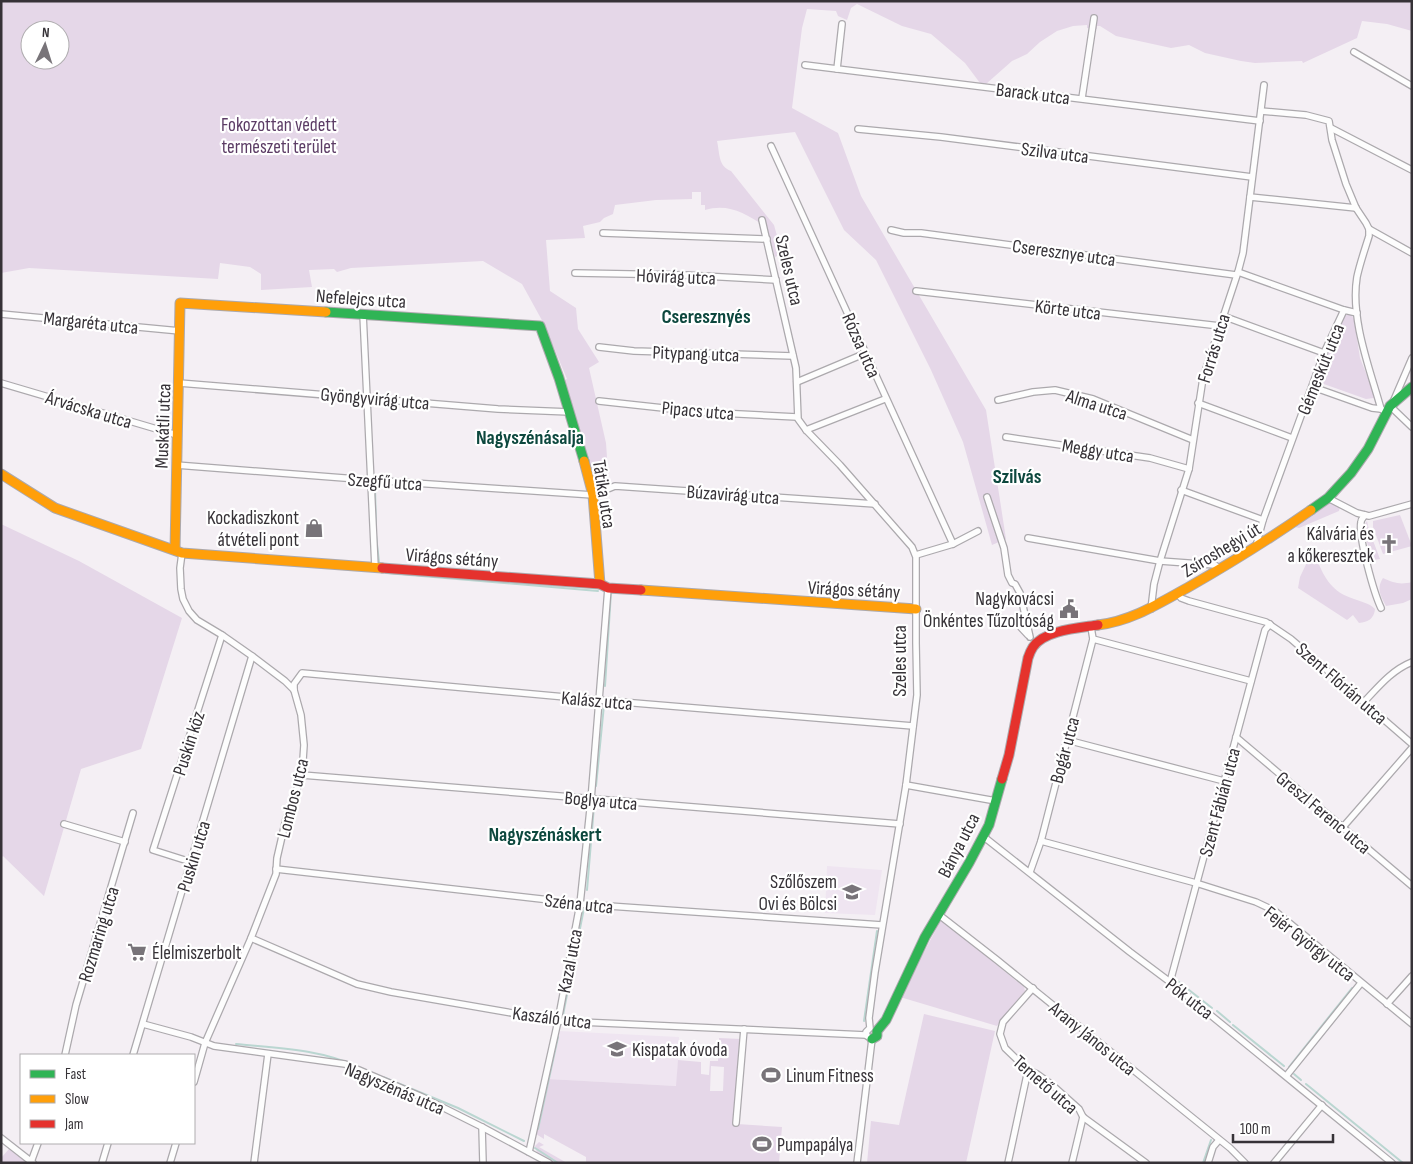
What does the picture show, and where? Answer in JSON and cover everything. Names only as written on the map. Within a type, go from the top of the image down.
[{"type":"street","points":[[1082,98],[1094,18]]},
{"type":"street","points":[[837,69],[842,24]]},
{"type":"street","points":[[1354,52],[1412,86]]},
{"type":"street","name":"Barack utca","points":[[805,65],[1260,121]]},
{"type":"street","name":"Forrás utca","points":[[1151,609],[1154,584],[1160,561],[1189,468],[1203,378],[1243,253],[1264,85]]},
{"type":"street","points":[[1261,111],[1306,115],[1329,121],[1332,140],[1346,184],[1356,208],[1369,229],[1412,253]]},
{"type":"street","points":[[1331,128],[1412,170]]},
{"type":"street","name":"Szilva utca","points":[[858,129],[941,137],[1252,177]]},
{"type":"street","name":"Rózsa utca","points":[[770,146],[953,544]]},
{"type":"street","points":[[1250,197],[1356,208]]},
{"type":"street","name":"Szeles utca","points":[[762,220],[798,382],[798,417]]},
{"type":"street","name":"Gémeskút utca","points":[[1256,547],[1263,520],[1324,353],[1344,310],[1357,313],[1357,279],[1369,229]]},
{"type":"street","name":"Cseresznye utca","points":[[891,230],[904,234],[921,233],[1237,273],[1344,310]]},
{"type":"street","points":[[603,233],[767,239]]},
{"type":"street","name":"Hóvirág utca","points":[[575,274],[685,275],[776,280]]},
{"type":"street","name":"Körte utca","points":[[916,291],[1220,326]]},
{"type":"street","name":"Nefelejcs utca","points":[[180,303],[540,326]]},
{"type":"street","name":"Muskátli utca","points":[[178,551],[176,465],[180,303]]},
{"type":"street","points":[[1357,313],[1363,346],[1388,407],[1412,427]]},
{"type":"street","name":"Margaréta utca","points":[[1,314],[180,331]]},
{"type":"street","points":[[363,314],[375,567]]},
{"type":"street","points":[[1223,316],[1324,353]]},
{"type":"street","name":"Tátika utca","points":[[540,326],[570,412],[593,496],[604,586]]},
{"type":"street","name":"Pitypang utca","points":[[599,347],[634,351],[793,356]]},
{"type":"street","points":[[798,382],[866,353]]},
{"type":"street","points":[[1388,407],[1412,358]]},
{"type":"street","name":"Árvácska utca","points":[[1,383],[178,435]]},
{"type":"street","name":"Gyöngyvirág utca","points":[[179,383],[498,409],[570,412]]},
{"type":"street","points":[[1313,386],[1372,408],[1388,407]]},
{"type":"street","name":"Zsíroshegyi út","points":[[1032,647],[1049,635],[1057,632],[1128,619],[1151,609],[1221,569],[1328,498],[1359,463],[1388,407],[1412,387]]},
{"type":"street","name":"Alma utca","points":[[998,400],[1033,392],[1055,390],[1100,402],[1193,440]]},
{"type":"street","points":[[806,430],[885,399]]},
{"type":"street","name":"Pipacs utca","points":[[599,401],[700,412],[798,417]]},
{"type":"street","points":[[1198,403],[1292,438]]},
{"type":"street","points":[[798,417],[806,430],[875,504],[912,547],[916,555],[953,544],[978,531]]},
{"type":"street","name":"Meggy utca","points":[[1006,437],[1150,458],[1189,468]]},
{"type":"street","name":"Szegfű utca","points":[[176,465],[593,496]]},
{"type":"street","name":"Virágos sétány","points":[[1,474],[55,508],[178,551],[604,586],[916,609]]},
{"type":"street","name":"Búzavirág utca","points":[[593,496],[616,486],[875,504]]},
{"type":"street","points":[[1181,490],[1263,520]]},
{"type":"street","points":[[987,497],[1004,548],[1008,575],[1020,593],[1032,647]]},
{"type":"street","points":[[1328,498],[1363,515],[1376,515],[1412,504]]},
{"type":"street","points":[[1363,515],[1360,523],[1362,535],[1374,592],[1381,608]]},
{"type":"street","points":[[1028,538],[1160,561],[1211,564],[1221,569]]},
{"type":"street","points":[[178,551],[183,599],[189,611],[197,620],[252,656],[294,690]]},
{"type":"street","name":"Szeles utca","points":[[871,1033],[870,1015],[882,925],[906,785],[918,691],[916,555]]},
{"type":"street","name":"Kazal utca","points":[[529,1152],[558,1021],[580,904],[591,800],[604,586]]},
{"type":"street","name":"Szent Flórián utca","points":[[1178,593],[1181,598],[1189,602],[1270,624],[1291,638],[1412,744]]},
{"type":"street","points":[[994,618],[1014,620],[1030,637]]},
{"type":"street","name":"Szent Fábián utca","points":[[1170,982],[1265,630],[1270,624]]},
{"type":"street","name":"Bogár utca","points":[[1030,872],[1041,840],[1093,639],[1091,627]]},
{"type":"street","name":"Puskin köz","points":[[191,862],[153,850],[222,635]]},
{"type":"street","points":[[1093,639],[1252,681]]},
{"type":"street","name":"Bánya utca","points":[[858,1163],[871,1033],[886,1020],[917,952],[984,837],[1009,755],[1028,658],[1032,647]]},
{"type":"street","name":"Puskin utca","points":[[133,1054],[252,656]]},
{"type":"street","points":[[1364,702],[1388,676],[1397,669],[1412,662]]},
{"type":"street","name":"Kalász utca","points":[[294,690],[294,684],[302,673],[913,726]]},
{"type":"street","name":"Lombos utca","points":[[195,1078],[205,1043],[272,885],[283,828],[302,775],[304,745],[302,714],[294,690]]},
{"type":"street","name":"Greszl Ferenc utca","points":[[1236,737],[1412,886]]},
{"type":"street","points":[[1067,740],[1224,782]]},
{"type":"street","points":[[1343,828],[1412,748]]},
{"type":"street","name":"Boglya utca","points":[[302,775],[900,824]]},
{"type":"street","points":[[906,785],[996,801]]},
{"type":"street","name":"Rozmaring utca","points":[[66,1054],[76,1005],[133,813]]},
{"type":"street","points":[[64,824],[125,842]]},
{"type":"street","name":"Pók utca","points":[[984,837],[1287,1075],[1392,1163]]},
{"type":"street","name":"Fejér György utca","points":[[1041,840],[1196,883],[1256,902],[1275,911],[1412,1024]]},
{"type":"street","name":"Széna utca","points":[[276,869],[580,904],[882,925]]},
{"type":"street","name":"Arany János utca","points":[[938,914],[1033,988],[1245,1163]]},
{"type":"street","name":"Kaszáló utca","points":[[250,938],[357,984],[391,992],[558,1021],[871,1033]]},
{"type":"street","points":[[1387,1004],[1412,976]]},
{"type":"street","points":[[1287,1075],[1361,983]]},
{"type":"street","name":"Temető utca","points":[[1033,988],[1003,1022],[1000,1034],[1004,1048],[1028,1070],[1051,1084],[1078,1109],[1083,1117],[1146,1163]]},
{"type":"street","name":"Nagyszénás utca","points":[[142,1024],[191,1037],[214,1046],[345,1064],[422,1097],[549,1163]]},
{"type":"street","points":[[736,1123],[744,1029]]},
{"type":"street","points":[[254,1163],[268,1054]]},
{"type":"street","points":[[1008,1163],[1028,1070]]},
{"type":"street","points":[[1274,1163],[1322,1105]]},
{"type":"street","points":[[1072,1163],[1083,1117]]},
{"type":"street","points":[[482,1127],[483,1163]]},
{"type":"street","points":[[1,1138],[32,1162],[38,1144]]},
{"type":"street","points":[[1208,1163],[1213,1147],[1219,1140]]},
{"type":"street","points":[[102,1163],[108,1144]]},
{"type":"street","points":[[170,1163],[176,1144]]},
{"type":"shaded area","name":"Szőlőszem Ovi és Bölcsi","points":[[827,866],[882,870],[875,915],[825,913]]},
{"type":"shaded area","name":"Kispatak óvoda","points":[[559,1031],[679,1037],[677,1086],[548,1079]]},
{"type":"green space","name":"Fokozottan védett természeti terület","points":[[1,1],[1412,1],[1412,31],[1387,24],[1362,21],[1357,38],[1303,63],[1302,61],[1255,63],[1241,61],[1205,53],[1189,45],[1171,48],[1116,36],[1100,26],[1097,26],[1097,29],[1087,28],[1087,25],[1073,26],[1057,31],[1040,42],[1027,54],[1012,61],[986,84],[980,83],[965,63],[931,34],[902,26],[857,4],[851,8],[847,20],[838,16],[836,11],[807,9],[802,28],[792,108],[838,133],[861,196],[986,410],[1006,539],[992,545],[963,442],[931,370],[876,260],[844,230],[795,132],[717,141],[720,159],[724,166],[731,171],[774,225],[782,254],[775,257],[766,227],[751,218],[730,209],[714,208],[705,210],[705,205],[701,205],[701,192],[692,192],[692,199],[656,200],[615,205],[613,214],[600,222],[583,226],[585,238],[546,240],[550,291],[576,308],[578,329],[599,362],[589,368],[606,443],[609,486],[594,490],[563,381],[567,379],[544,324],[522,284],[483,261],[351,268],[337,272],[334,269],[309,270],[312,287],[261,290],[261,274],[250,267],[220,263],[218,279],[29,268],[1,273]]},
{"type":"green space","points":[[1345,315],[1351,315],[1354,319],[1360,358],[1374,398],[1366,399],[1321,383],[1320,376],[1325,359]]},
{"type":"green space","points":[[1327,500],[1340,506],[1339,511],[1299,528],[1291,526]]},
{"type":"green space","points":[[1400,515],[1412,546],[1383,554],[1373,527],[1373,521]]},
{"type":"green space","points":[[1367,521],[1380,559],[1373,560],[1368,547],[1365,529]]},
{"type":"green space","points":[[1,524],[79,561],[182,618],[141,749],[81,769],[44,896],[3,856],[1,858]]},
{"type":"green space","points":[[1310,556],[1317,560],[1326,579],[1335,589],[1375,609],[1372,618],[1359,623],[1353,615],[1347,620],[1298,588],[1300,577]]},
{"type":"green space","points":[[1383,578],[1397,583],[1412,582],[1412,599],[1403,603],[1386,606],[1380,589]]},
{"type":"green space","points":[[940,922],[944,922],[1024,987],[1025,991],[997,1026],[900,997]]},
{"type":"green space","points":[[924,1014],[995,1031],[966,1163],[867,1163],[871,1121],[899,1125]]},
{"type":"green space","points":[[719,1038],[741,1039],[737,1124],[782,1127],[779,1163],[586,1163],[586,1157],[544,1134],[544,1139],[536,1134],[535,1131],[548,1079],[676,1086],[678,1060],[701,1062],[701,1074],[709,1075],[710,1061],[718,1061],[718,1052],[715,1051],[715,1044],[719,1045]],"holes":[[[711,1066],[724,1067],[723,1091],[710,1091]]]},
{"type":"green space","points":[[539,1142],[544,1145],[539,1147],[567,1163],[555,1163],[537,1153],[535,1146]]},
{"type":"green space","points":[[9,1149],[28,1163],[1,1163],[1,1158]]},
{"type":"waterway","points":[[375,487],[376,528]]},
{"type":"waterway","points":[[376,535],[381,565]]},
{"type":"waterway","points":[[386,573],[598,591]]},
{"type":"waterway","points":[[605,686],[611,592]]},
{"type":"waterway","points":[[596,786],[604,705]]},
{"type":"waterway","points":[[587,890],[594,806]]},
{"type":"waterway","points":[[563,1015],[584,908]]},
{"type":"waterway","points":[[864,1021],[877,931]]},
{"type":"waterway","points":[[1175,979],[1212,1008]]},
{"type":"waterway","points":[[1289,1067],[1352,988]]},
{"type":"waterway","points":[[1217,1011],[1230,1022]]},
{"type":"waterway","points":[[1233,1025],[1284,1066]]},
{"type":"waterway","points":[[538,1129],[558,1037]]},
{"type":"waterway","points":[[236,1044],[314,1053],[329,1056],[358,1067]]},
{"type":"waterway","points":[[1294,1074],[1301,1080]]},
{"type":"waterway","points":[[383,1077],[458,1108],[524,1141]]},
{"type":"waterway","points":[[1306,1084],[1403,1163]]},
{"type":"waterway","points":[[1203,1163],[1211,1140]]},
{"type":"waterway","points":[[535,1148],[558,1163]]},
{"type":"traffic: fast","points":[[326,312],[540,326],[559,378],[584,461]]},
{"type":"traffic: fast","points":[[1311,510],[1328,498],[1351,473],[1368,449],[1390,406],[1412,387]]},
{"type":"traffic: fast","points":[[872,1039],[877,1036],[877,1031],[886,1020],[925,937],[989,825],[1002,779]]},
{"type":"traffic: slow","points":[[175,550],[180,303],[326,312]]},
{"type":"traffic: slow","points":[[584,461],[593,495],[600,584]]},
{"type":"traffic: slow","points":[[1,474],[55,508],[182,553],[382,568]]},
{"type":"traffic: slow","points":[[1098,625],[1133,616],[1166,600],[1281,531],[1311,510]]},
{"type":"traffic: slow","points":[[641,590],[916,609]]},
{"type":"traffic: jam","points":[[382,568],[600,584],[608,588],[641,590]]},
{"type":"traffic: jam","points":[[1002,779],[1009,755],[1028,658],[1033,647],[1038,641],[1053,633],[1098,625]]},
{"type":"place","name":"Kockadiszkont átvételi pont","points":[[314,528]]},
{"type":"place","name":"Kálvária és a kőkeresztek","points":[[1389,544]]},
{"type":"place","name":"Nagykovácsi Önkéntes Tűzoltóság","points":[[1069,609]]},
{"type":"place","name":"Szőlőszem Ovi és Bölcsi","points":[[852,892]]},
{"type":"place","name":"Élelmiszerbolt","points":[[137,952]]},
{"type":"place","name":"Kispatak óvoda","points":[[617,1049]]},
{"type":"place","name":"Linum Fitness","points":[[771,1075]]},
{"type":"place","name":"Pumpapálya","points":[[762,1144]]},
{"type":"district","name":"Cseresznyés","points":[[706,316]]},
{"type":"district","name":"Nagyszénásalja","points":[[530,437]]},
{"type":"district","name":"Szilvás","points":[[1017,476]]},
{"type":"district","name":"Nagyszénáskert","points":[[545,834]]}]
